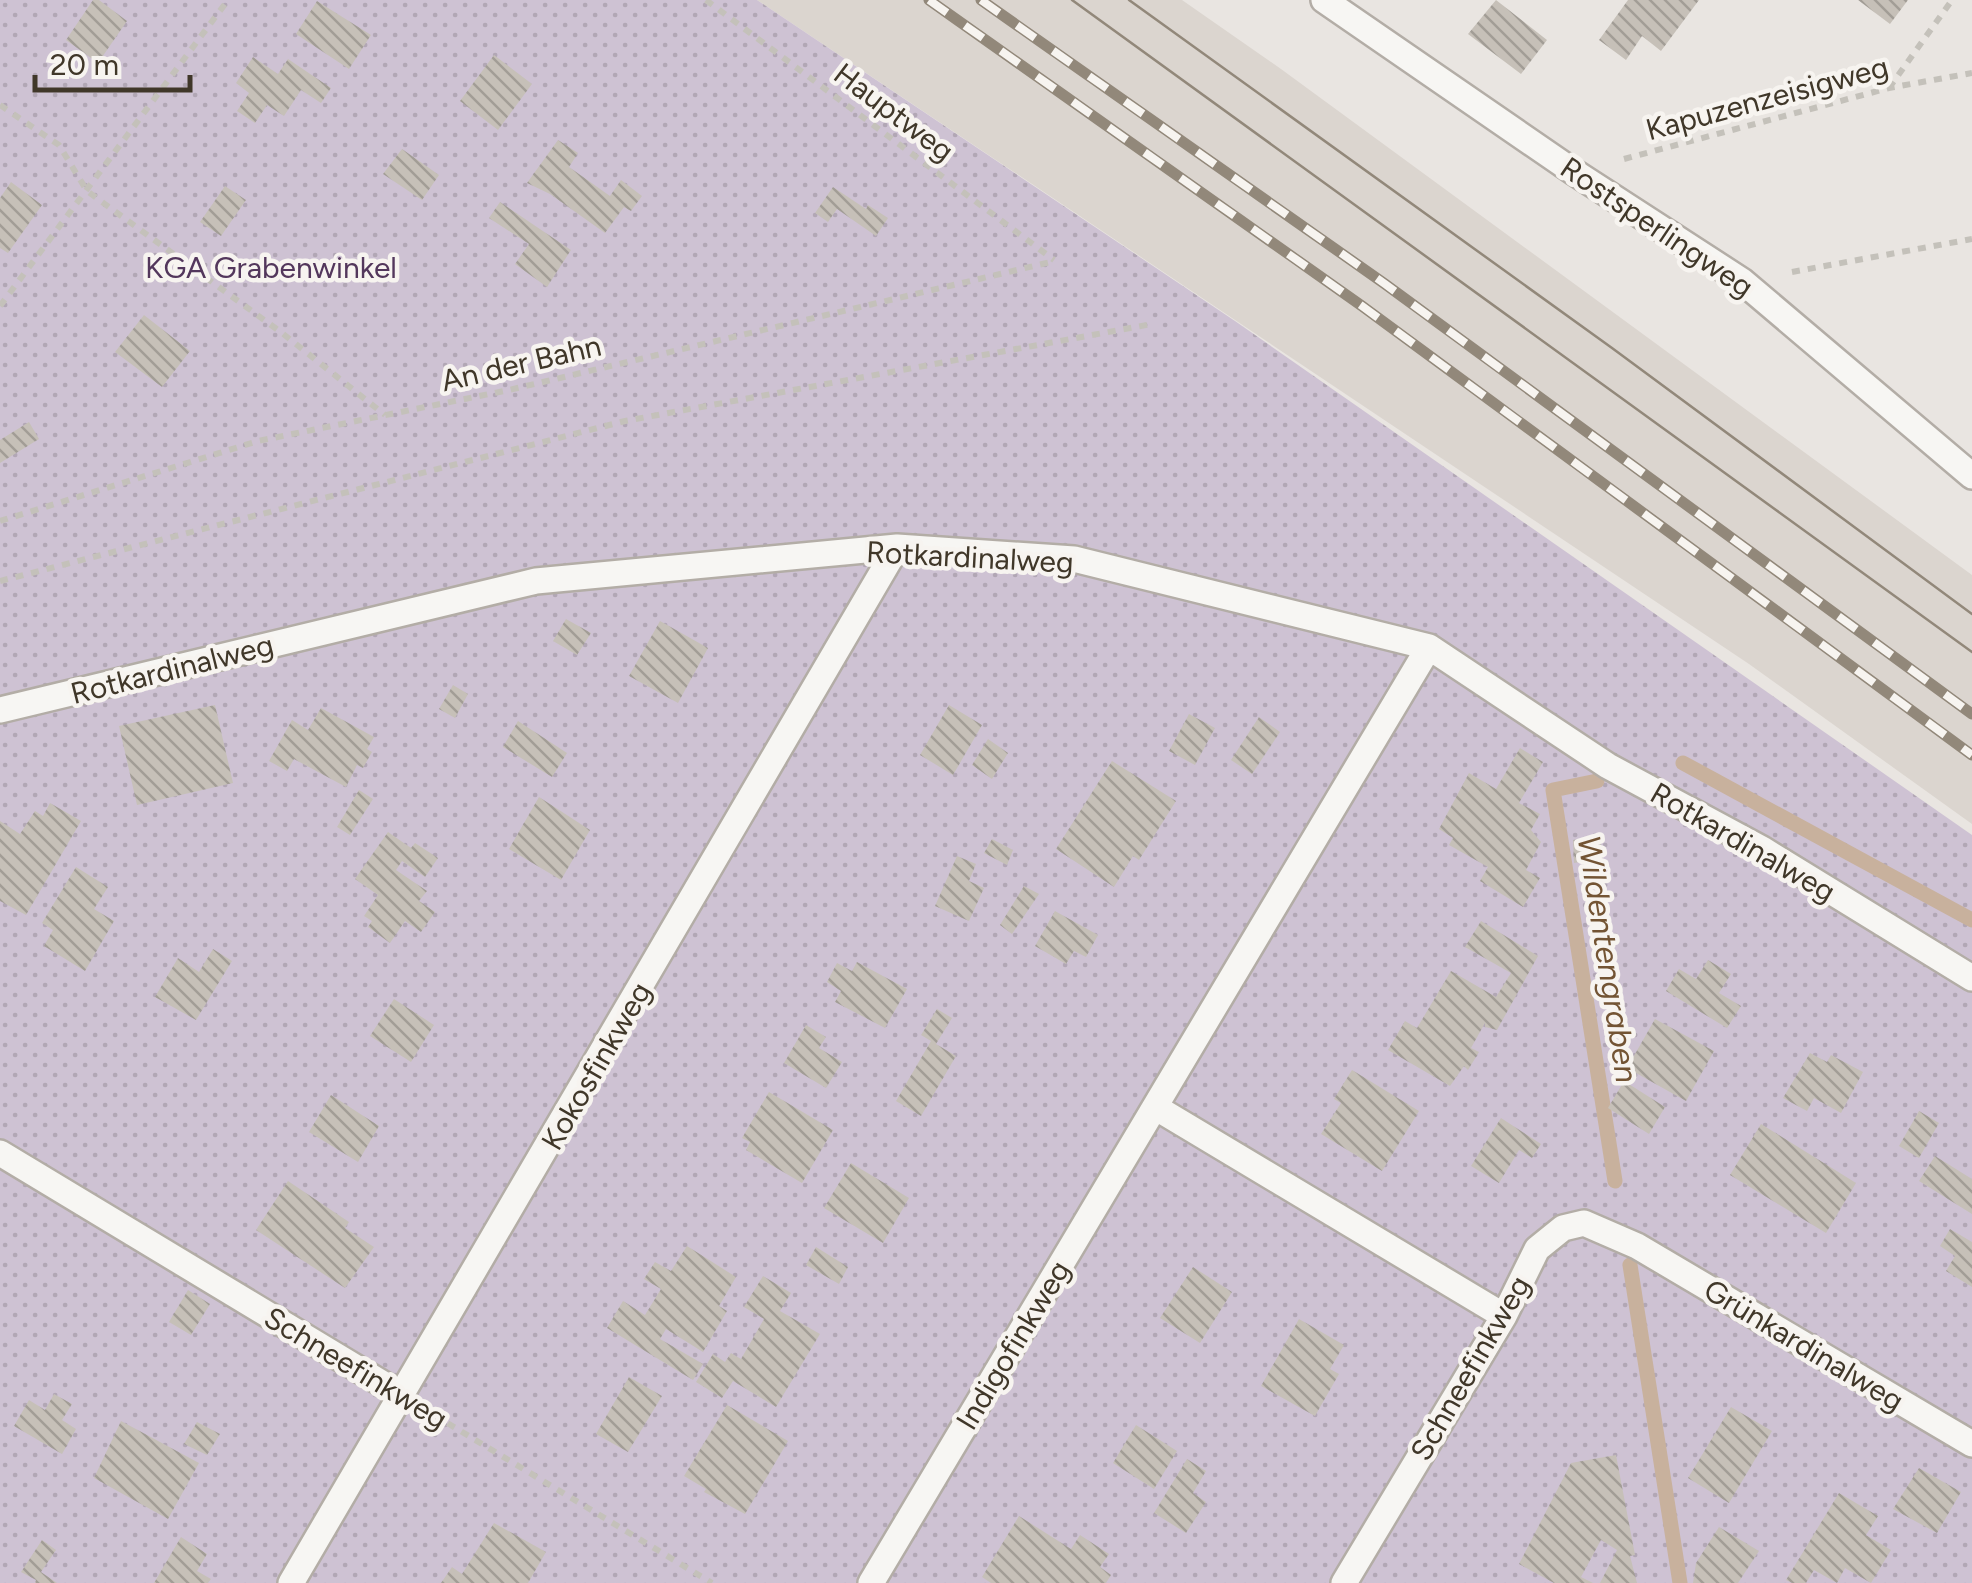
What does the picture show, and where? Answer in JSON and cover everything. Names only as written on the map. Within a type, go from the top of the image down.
[{"type":"lane","name":"Rostsperlingweg","points":[[1324,0],[1574,172],[1742,281],[1972,476]]},
{"type":"lane","name":"Rotkardinalweg","points":[[0,710],[536,581],[897,547],[1074,559],[1430,647],[1608,766],[1762,849],[1972,978]]},
{"type":"lane","name":"Kokosfinkweg","points":[[291,1583],[897,547]]},
{"type":"lane","name":"Indigofinkweg","points":[[871,1583],[1430,647]]},
{"type":"lane","points":[[1156,1107],[1504,1316]]},
{"type":"lane","name":"Schneefinkweg","points":[[0,1153],[403,1396]]},
{"type":"lane","name":"Schneefinkweg","points":[[1344,1583],[1504,1316],[1536,1250],[1564,1228],[1584,1223],[1637,1246]]},
{"type":"lane","name":"Grünkardinalweg","points":[[1637,1246],[1972,1444]]},
{"type":"path","points":[[0,306],[228,0]]},
{"type":"path","name":"Hauptweg","points":[[706,0],[1055,261]]},
{"type":"path","points":[[1889,88],[1952,0]]},
{"type":"path","name":"Kapuzenzeisigweg","points":[[1574,172],[1889,88],[1972,73]]},
{"type":"path","points":[[0,104],[59,144],[87,190],[282,333],[386,416]]},
{"type":"path","points":[[1742,281],[1972,240]]},
{"type":"path","name":"An der Bahn","points":[[0,521],[258,442],[1055,261]]},
{"type":"path","points":[[0,581],[625,421],[1152,324]]},
{"type":"path","name":"Schneefinkweg","points":[[403,1396],[712,1583]]},
{"type":"shaded area","points":[[757,0],[1182,0],[1972,575],[1972,824],[1749,664]]},
{"type":"green space","name":"KGA Grabenwinkel","points":[[0,0],[757,0],[1235,321],[1972,835],[1972,1583],[0,1583]]},
{"type":"building","points":[[93,0],[99,0],[127,21],[98,63],[66,40]]},
{"type":"building","points":[[1496,0],[1547,40],[1521,74],[1468,34]]},
{"type":"building","points":[[1628,0],[1699,0],[1661,51],[1642,36],[1626,60],[1599,40]]},
{"type":"building","points":[[1858,0],[1908,0],[1890,24]]},
{"type":"building","points":[[317,1],[371,35],[349,69],[296,34]]},
{"type":"building","points":[[494,55],[532,84],[498,130],[460,101]]},
{"type":"building","points":[[253,57],[278,74],[288,59],[331,88],[321,103],[301,90],[284,116],[267,105],[255,123],[237,111],[249,93],[236,83]]},
{"type":"building","points":[[558,140],[578,153],[569,167],[610,196],[621,180],[642,196],[631,211],[624,207],[605,233],[550,194],[527,183]]},
{"type":"building","points":[[402,149],[439,175],[422,200],[383,174]]},
{"type":"building","points":[[11,182],[42,205],[8,253],[0,248],[0,198]]},
{"type":"building","points":[[225,186],[246,200],[221,236],[200,222]]},
{"type":"building","points":[[833,187],[888,218],[876,236],[837,209],[828,222],[815,213]]},
{"type":"building","points":[[500,202],[571,250],[547,287],[515,264],[529,244],[489,218]]},
{"type":"building","points":[[144,315],[190,351],[162,387],[115,352]]},
{"type":"building","points":[[29,422],[39,439],[0,463],[0,440]]},
{"type":"building","points":[[566,619],[591,633],[577,655],[553,641]]},
{"type":"building","points":[[660,621],[708,648],[678,703],[629,676]]},
{"type":"building","points":[[453,685],[468,694],[455,718],[439,709]]},
{"type":"building","points":[[215,705],[233,783],[137,805],[119,726]]},
{"type":"building","points":[[949,705],[982,725],[953,775],[920,755]]},
{"type":"building","points":[[321,708],[374,737],[367,749],[372,752],[363,768],[357,765],[346,787],[294,759],[287,771],[269,761],[292,720],[308,730]]},
{"type":"building","points":[[1189,714],[1215,728],[1195,765],[1169,751]]},
{"type":"building","points":[[1259,717],[1280,732],[1252,774],[1231,760]]},
{"type":"building","points":[[518,721],[567,753],[552,777],[503,747]]},
{"type":"building","points":[[988,739],[1008,753],[992,779],[972,765]]},
{"type":"building","points":[[1520,748],[1543,762],[1519,803],[1540,814],[1531,830],[1541,842],[1526,870],[1540,878],[1523,907],[1480,881],[1488,867],[1449,845],[1453,838],[1439,829],[1469,773],[1496,789]]},
{"type":"building","points":[[1112,761],[1176,801],[1139,860],[1133,856],[1114,887],[1056,849]]},
{"type":"building","points":[[359,790],[373,799],[350,835],[337,827]]},
{"type":"building","points":[[539,797],[590,830],[561,880],[509,849]]},
{"type":"building","points":[[50,803],[81,821],[26,915],[0,901],[0,821],[20,834],[35,811],[43,816]]},
{"type":"building","points":[[388,832],[411,848],[415,843],[438,858],[425,877],[402,861],[396,870],[427,891],[419,901],[435,912],[421,932],[405,921],[390,943],[368,927],[372,921],[364,916],[378,895],[355,879]]},
{"type":"building","points":[[1600,836],[1603,858],[1574,863],[1573,840]]},
{"type":"building","points":[[992,839],[1013,850],[1007,865],[984,853]]},
{"type":"building","points":[[957,856],[976,864],[969,881],[984,888],[969,921],[935,906]]},
{"type":"building","points":[[76,867],[108,887],[94,909],[114,921],[85,971],[44,946],[53,930],[42,923]]},
{"type":"building","points":[[1024,886],[1039,894],[1012,934],[1000,925]]},
{"type":"building","points":[[1055,911],[1098,935],[1086,957],[1074,951],[1066,964],[1035,946]]},
{"type":"building","points":[[1481,921],[1538,956],[1497,1030],[1485,1027],[1485,1023],[1471,1048],[1479,1052],[1468,1070],[1464,1066],[1450,1086],[1388,1050],[1405,1021],[1417,1028],[1451,971],[1496,997],[1511,973],[1465,947]]},
{"type":"building","points":[[213,949],[232,961],[196,1020],[155,997],[178,958],[199,972]]},
{"type":"building","points":[[1708,960],[1731,974],[1719,993],[1741,1006],[1727,1028],[1666,991],[1679,969],[1696,979]]},
{"type":"building","points":[[857,962],[907,989],[885,1028],[835,1002],[841,991],[827,982],[837,963],[852,971]]},
{"type":"building","points":[[394,999],[434,1025],[411,1062],[370,1036]]},
{"type":"building","points":[[937,1009],[952,1018],[936,1044],[956,1056],[921,1116],[896,1101],[931,1041],[921,1035]]},
{"type":"building","points":[[1655,1019],[1714,1051],[1686,1101],[1627,1068]]},
{"type":"building","points":[[806,1025],[826,1037],[819,1048],[842,1062],[826,1088],[784,1063]]},
{"type":"building","points":[[1810,1053],[1827,1062],[1831,1055],[1863,1072],[1841,1113],[1814,1098],[1807,1111],[1783,1098]]},
{"type":"building","points":[[1352,1070],[1419,1111],[1382,1171],[1321,1134],[1341,1103],[1334,1099]]},
{"type":"building","points":[[1624,1081],[1665,1107],[1649,1134],[1608,1108]]},
{"type":"building","points":[[769,1092],[833,1130],[802,1183],[746,1150],[750,1142],[742,1138]]},
{"type":"building","points":[[331,1095],[379,1126],[358,1162],[309,1132]]},
{"type":"building","points":[[1919,1111],[1939,1123],[1919,1158],[1899,1146]]},
{"type":"building","points":[[1501,1118],[1541,1144],[1532,1158],[1519,1150],[1499,1183],[1471,1166]]},
{"type":"building","points":[[1761,1124],[1856,1183],[1826,1233],[1730,1175]]},
{"type":"building","points":[[1935,1156],[1972,1179],[1972,1214],[1919,1181]]},
{"type":"building","points":[[851,1163],[909,1198],[883,1243],[824,1208]]},
{"type":"building","points":[[288,1181],[349,1222],[345,1228],[374,1247],[345,1288],[256,1230]]},
{"type":"building","points":[[1950,1229],[1972,1242],[1972,1287],[1946,1271],[1955,1256],[1940,1246]]},
{"type":"building","points":[[687,1246],[736,1277],[719,1306],[727,1311],[703,1352],[666,1329],[660,1339],[703,1364],[693,1380],[607,1328],[623,1301],[645,1315],[661,1289],[644,1279],[655,1262],[671,1271]]},
{"type":"building","points":[[816,1247],[848,1267],[839,1284],[806,1265]]},
{"type":"building","points":[[1193,1267],[1232,1292],[1200,1343],[1160,1318]]},
{"type":"building","points":[[763,1276],[791,1293],[780,1311],[820,1334],[776,1407],[733,1381],[722,1398],[696,1382],[713,1354],[725,1362],[731,1353],[741,1359],[764,1319],[744,1307]]},
{"type":"building","points":[[188,1290],[210,1304],[191,1335],[169,1322]]},
{"type":"building","points":[[1299,1319],[1344,1345],[1330,1369],[1339,1374],[1315,1416],[1261,1386]]},
{"type":"building","points":[[629,1377],[662,1396],[628,1452],[596,1434]]},
{"type":"building","points":[[54,1394],[72,1404],[62,1420],[76,1429],[62,1454],[14,1426],[29,1400],[45,1410]]},
{"type":"building","points":[[727,1405],[788,1441],[745,1514],[704,1492],[706,1489],[684,1476]]},
{"type":"building","points":[[1731,1407],[1772,1431],[1729,1503],[1688,1478]]},
{"type":"building","points":[[121,1421],[199,1463],[168,1519],[94,1478]]},
{"type":"building","points":[[197,1422],[220,1434],[207,1455],[184,1444]]},
{"type":"building","points":[[1136,1425],[1177,1451],[1154,1489],[1113,1463]]},
{"type":"building","points":[[1616,1455],[1637,1583],[1600,1583],[1617,1550],[1601,1540],[1581,1577],[1593,1583],[1554,1583],[1519,1564],[1571,1463]]},
{"type":"building","points":[[1187,1459],[1206,1471],[1193,1493],[1206,1502],[1186,1533],[1154,1513]]},
{"type":"building","points":[[1919,1468],[1961,1492],[1937,1533],[1893,1509]]},
{"type":"building","points":[[1839,1493],[1878,1516],[1866,1535],[1891,1550],[1871,1583],[1845,1568],[1837,1583],[1814,1570],[1806,1583],[1786,1580]]},
{"type":"building","points":[[1019,1516],[1071,1549],[1080,1535],[1109,1554],[1100,1567],[1111,1575],[1106,1583],[991,1583],[982,1577]]},
{"type":"building","points":[[494,1523],[546,1552],[528,1583],[441,1583],[452,1567],[462,1574]]},
{"type":"building","points":[[1719,1527],[1759,1551],[1738,1583],[1693,1583],[1696,1563]]},
{"type":"building","points":[[181,1537],[207,1554],[197,1571],[211,1579],[208,1583],[154,1583]]},
{"type":"building","points":[[42,1540],[56,1550],[41,1572],[57,1583],[35,1583],[21,1572]]},
{"type":"waterway","points":[[1683,763],[1972,920]]},
{"type":"waterway","name":"Wildentengraben","points":[[1597,781],[1553,790],[1615,1181]]},
{"type":"waterway","name":"Wildentengraben","points":[[1630,1265],[1680,1583]]},
{"type":"tram line","points":[[1072,0],[1972,652]]},
{"type":"tram line","points":[[1129,0],[1612,348],[1972,614]]},
{"type":"railway","points":[[929,0],[1362,306],[1972,755]]},
{"type":"railway","points":[[981,0],[1385,284],[1972,714]]}]
